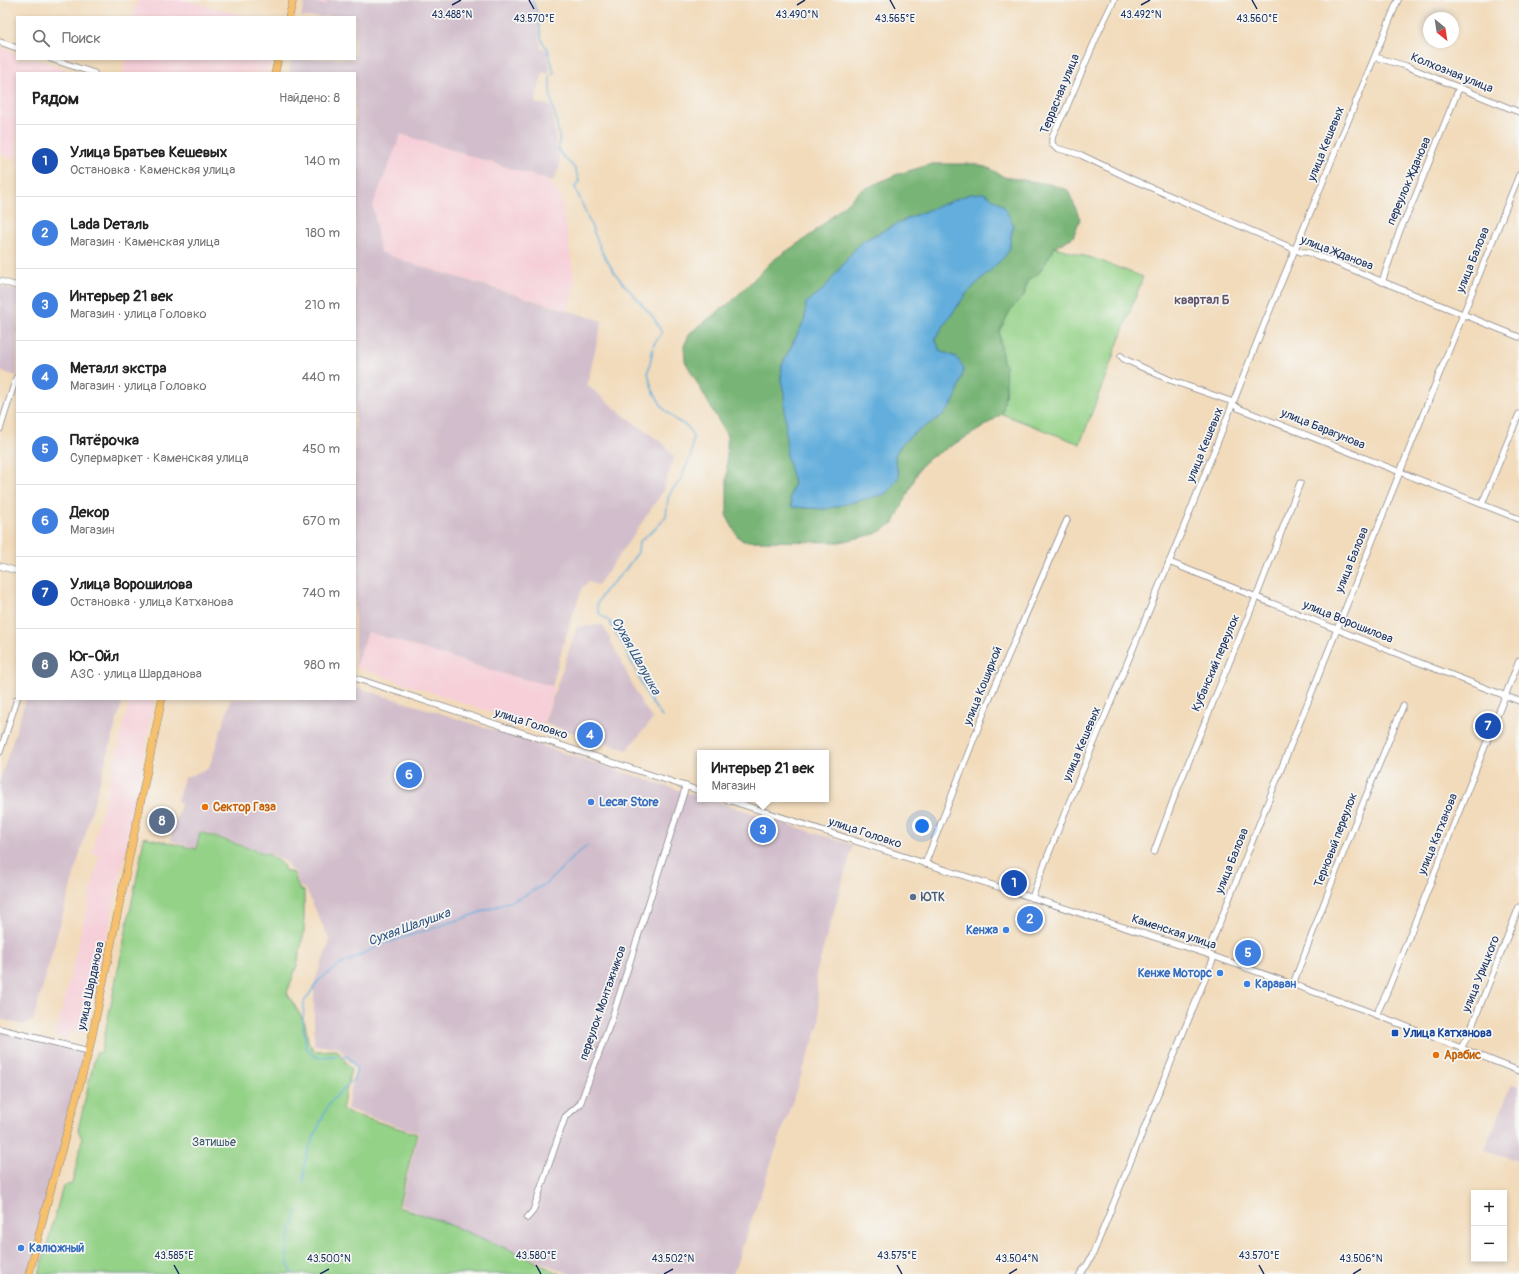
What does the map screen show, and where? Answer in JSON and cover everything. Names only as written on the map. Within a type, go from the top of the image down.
[{"type":"main road","points":[[289,16],[293,0]]},
{"type":"main road","points":[[275,72],[278,60]]},
{"type":"main road","name":"улица Шарданова","points":[[29,1274],[89,1051],[162,700]]},
{"type":"street","name":"Террасная улица","points":[[1114,0],[1065,111],[1054,132],[1052,144],[1056,148],[1080,155],[1148,186]]},
{"type":"street","name":"улица Кешевых","points":[[1032,898],[1066,810],[1169,562],[1345,126],[1398,0]]},
{"type":"street","points":[[0,42],[16,48]]},
{"type":"street","name":"Колхозная улица","points":[[1375,57],[1406,66],[1519,112]]},
{"type":"street","points":[[54,60],[91,72]]},
{"type":"street","name":"переулок Жданова","points":[[1382,282],[1400,230],[1459,88]]},
{"type":"street","name":"улица Балова","points":[[1207,954],[1519,175]]},
{"type":"street","name":"улица Жданова","points":[[1148,186],[1295,249],[1519,336]]},
{"type":"street","points":[[0,281],[16,286]]},
{"type":"street","name":"улица Барагунова","points":[[1121,356],[1124,359],[1170,380],[1230,401],[1238,408],[1519,519]]},
{"type":"street","points":[[0,429],[16,378]]},
{"type":"street","points":[[1482,504],[1519,414]]},
{"type":"street","name":"Кубанский переулок","points":[[1154,852],[1175,794],[1256,596],[1300,483]]},
{"type":"street","name":"улица Коширкой","points":[[925,864],[934,845],[987,705],[1067,520]]},
{"type":"street","name":"улица Ворошилова","points":[[1169,562],[1519,701]]},
{"type":"street","points":[[0,566],[16,571]]},
{"type":"street","name":"улица Катханова","points":[[1376,1015],[1388,989],[1519,661]]},
{"type":"street","name":"улица Головко","points":[[356,678],[697,790]]},
{"type":"street","points":[[0,752],[17,700]]},
{"type":"street","name":"Терновый переулок","points":[[1293,984],[1354,825],[1403,706]]},
{"type":"street","name":"переулок Монтажников","points":[[527,1218],[533,1211],[565,1117],[580,1104],[611,1021],[686,786]]},
{"type":"street","name":"улица Головко","points":[[734,802],[953,873]]},
{"type":"street","name":"Каменская улица","points":[[953,873],[1207,954],[1293,984],[1519,1071]]},
{"type":"street","name":"улица Урицкого","points":[[1461,1048],[1468,1036],[1519,907]]},
{"type":"street","points":[[1080,1274],[1087,1266],[1092,1256],[1214,957]]},
{"type":"street","points":[[0,1029],[89,1051]]},
{"type":"shaded area","points":[[138,0],[186,0],[244,16],[132,16]]},
{"type":"shaded area","points":[[299,0],[327,0],[326,5]]},
{"type":"shaded area","points":[[327,0],[530,0],[535,10],[541,48],[548,50],[550,74],[543,72],[535,103],[549,105],[552,108],[556,146],[558,149],[560,165],[555,178],[552,181],[547,180],[401,134],[373,205],[380,252],[413,264],[602,321],[587,385],[626,417],[664,444],[674,457],[662,493],[632,537],[598,585],[589,582],[582,588],[565,638],[552,686],[504,674],[368,632],[356,664],[356,72],[289,71],[292,60],[356,60],[356,16],[301,16],[305,1],[326,5]]},
{"type":"shaded area","points":[[0,47],[16,53],[16,60],[37,60],[74,72],[16,72],[16,160],[0,154]]},
{"type":"shaded area","points":[[126,60],[271,60],[268,72],[122,72]]},
{"type":"shaded area","points":[[401,134],[547,180],[561,197],[575,283],[568,310],[413,264],[380,252],[373,205]]},
{"type":"shaded area","points":[[0,286],[16,291],[16,376],[0,371]]},
{"type":"shaded area","points":[[603,625],[642,704],[653,719],[627,750],[544,723],[577,627]]},
{"type":"shaded area","points":[[368,632],[504,674],[552,686],[554,689],[541,729],[356,667]]},
{"type":"shaded area","points":[[356,687],[697,796],[697,802],[717,802],[853,845],[816,974],[820,1021],[733,1274],[570,1274],[400,1205],[419,1133],[347,1109],[355,1068],[338,1046],[314,1046],[314,983],[330,941],[306,889],[300,887],[295,871],[291,870],[286,862],[270,854],[200,831],[195,848],[170,840],[181,804],[177,801],[184,778],[209,768],[231,700],[356,700]]},
{"type":"shaded area","points":[[26,700],[123,700],[33,1021],[23,1025],[0,1019],[0,780]]},
{"type":"shaded area","points":[[130,700],[154,700],[132,818],[101,965],[94,969],[89,994],[92,998],[85,1030],[81,1033],[70,1031],[67,1040],[55,1037],[100,855],[93,853]]},
{"type":"shaded area","points":[[0,1029],[89,1051],[29,1274],[0,1274]]},
{"type":"shaded area","points":[[1512,1084],[1519,1086],[1519,1161],[1485,1150]]},
{"type":"green space","points":[[932,164],[976,164],[991,169],[1004,177],[1049,184],[1068,190],[1080,219],[1073,237],[1055,247],[1039,273],[1027,281],[1024,296],[1011,309],[999,332],[1005,367],[1006,389],[1002,414],[980,429],[930,458],[920,467],[894,523],[875,534],[840,542],[743,541],[738,537],[727,517],[727,436],[685,361],[684,346],[690,333],[732,301],[772,261],[812,234],[860,191],[895,175]],"holes":[[[970,194],[1013,224],[1009,250],[1005,256],[966,294],[935,338],[940,351],[956,357],[945,413],[924,426],[908,438],[902,445],[895,458],[899,476],[842,504],[826,509],[792,507],[790,497],[794,483],[784,393],[781,380],[782,365],[805,319],[806,303],[824,289],[858,245],[863,241],[913,216]]]},
{"type":"green space","points":[[1055,247],[1098,260],[1143,277],[1080,444],[1002,414],[1006,389],[1005,367],[999,332],[1011,309],[1024,296],[1027,281],[1039,273]]},
{"type":"green space","name":"Затишье","points":[[200,832],[270,855],[283,865],[285,871],[294,873],[299,889],[304,891],[304,932],[297,965],[287,993],[305,1023],[308,1041],[314,1051],[337,1050],[351,1069],[342,1109],[352,1114],[417,1134],[398,1207],[438,1220],[522,1255],[560,1274],[39,1274],[63,1186],[72,1184],[82,1139],[78,1130],[96,1052],[101,1053],[144,837],[196,849]]},
{"type":"water","points":[[984,193],[1003,205],[1013,224],[1009,250],[1005,256],[966,294],[935,338],[940,351],[956,357],[964,368],[958,392],[949,409],[916,432],[902,444],[897,451],[895,458],[899,476],[890,490],[885,494],[826,509],[792,507],[790,497],[794,483],[787,458],[784,393],[781,380],[782,365],[805,319],[806,303],[824,289],[858,245],[863,241],[913,216],[970,194]]},
{"type":"waterway","name":"Сухая Шалушка","points":[[532,0],[537,12],[541,37],[543,43],[548,49],[554,73],[550,77],[550,92],[558,129],[559,150],[576,170],[579,181],[575,187],[603,254],[617,276],[654,318],[662,333],[654,344],[648,372],[652,389],[663,408],[676,420],[688,427],[693,436],[691,455],[680,481],[672,490],[668,498],[666,516],[658,526],[639,542],[638,552],[625,570],[604,592],[597,604],[599,613],[609,621],[622,643],[648,697],[662,717]]},
{"type":"waterway","name":"Сухая Шалушка","points":[[303,1184],[305,1162],[308,1151],[328,1105],[354,1079],[357,1071],[354,1064],[348,1057],[317,1057],[313,1055],[306,1047],[303,1022],[304,1002],[319,980],[338,966],[383,944],[520,898],[547,883],[573,857],[587,846]]},
{"type":"waterway","name":"Сухая Шалушка","points":[[292,1274],[287,1258],[287,1250],[297,1211]]},
{"type":"place","name":"Улица Ворошилова","points":[[1488,726]]},
{"type":"place","name":"Металл экстра","points":[[590,735]]},
{"type":"place","name":"Декор","points":[[409,775]]},
{"type":"place","name":"Lecar Store","points":[[591,802]]},
{"type":"place","name":"Сектор Газа","points":[[205,807]]},
{"type":"place","name":"Юг-Ойл","points":[[162,821]]},
{"type":"place","name":"Интерьер 21 век","points":[[763,830]]},
{"type":"place","name":"Улица Братьев Кешевых","points":[[1014,883]]},
{"type":"place","name":"ЮТК","points":[[913,897]]},
{"type":"place","name":"Lada Dеталь","points":[[1030,919]]},
{"type":"place","name":"Кенжа","points":[[1006,930]]},
{"type":"place","name":"Пятёрочка","points":[[1248,953]]},
{"type":"place","name":"Кенже Моторс","points":[[1220,973]]},
{"type":"place","name":"Караван","points":[[1247,984]]},
{"type":"place","name":"Улица Катханова","points":[[1395,1033]]},
{"type":"place","name":"Арабис","points":[[1436,1055]]},
{"type":"place","name":"Калюжный","points":[[21,1248]]},
{"type":"district","name":"квартал Б","points":[[1202,300]]}]
